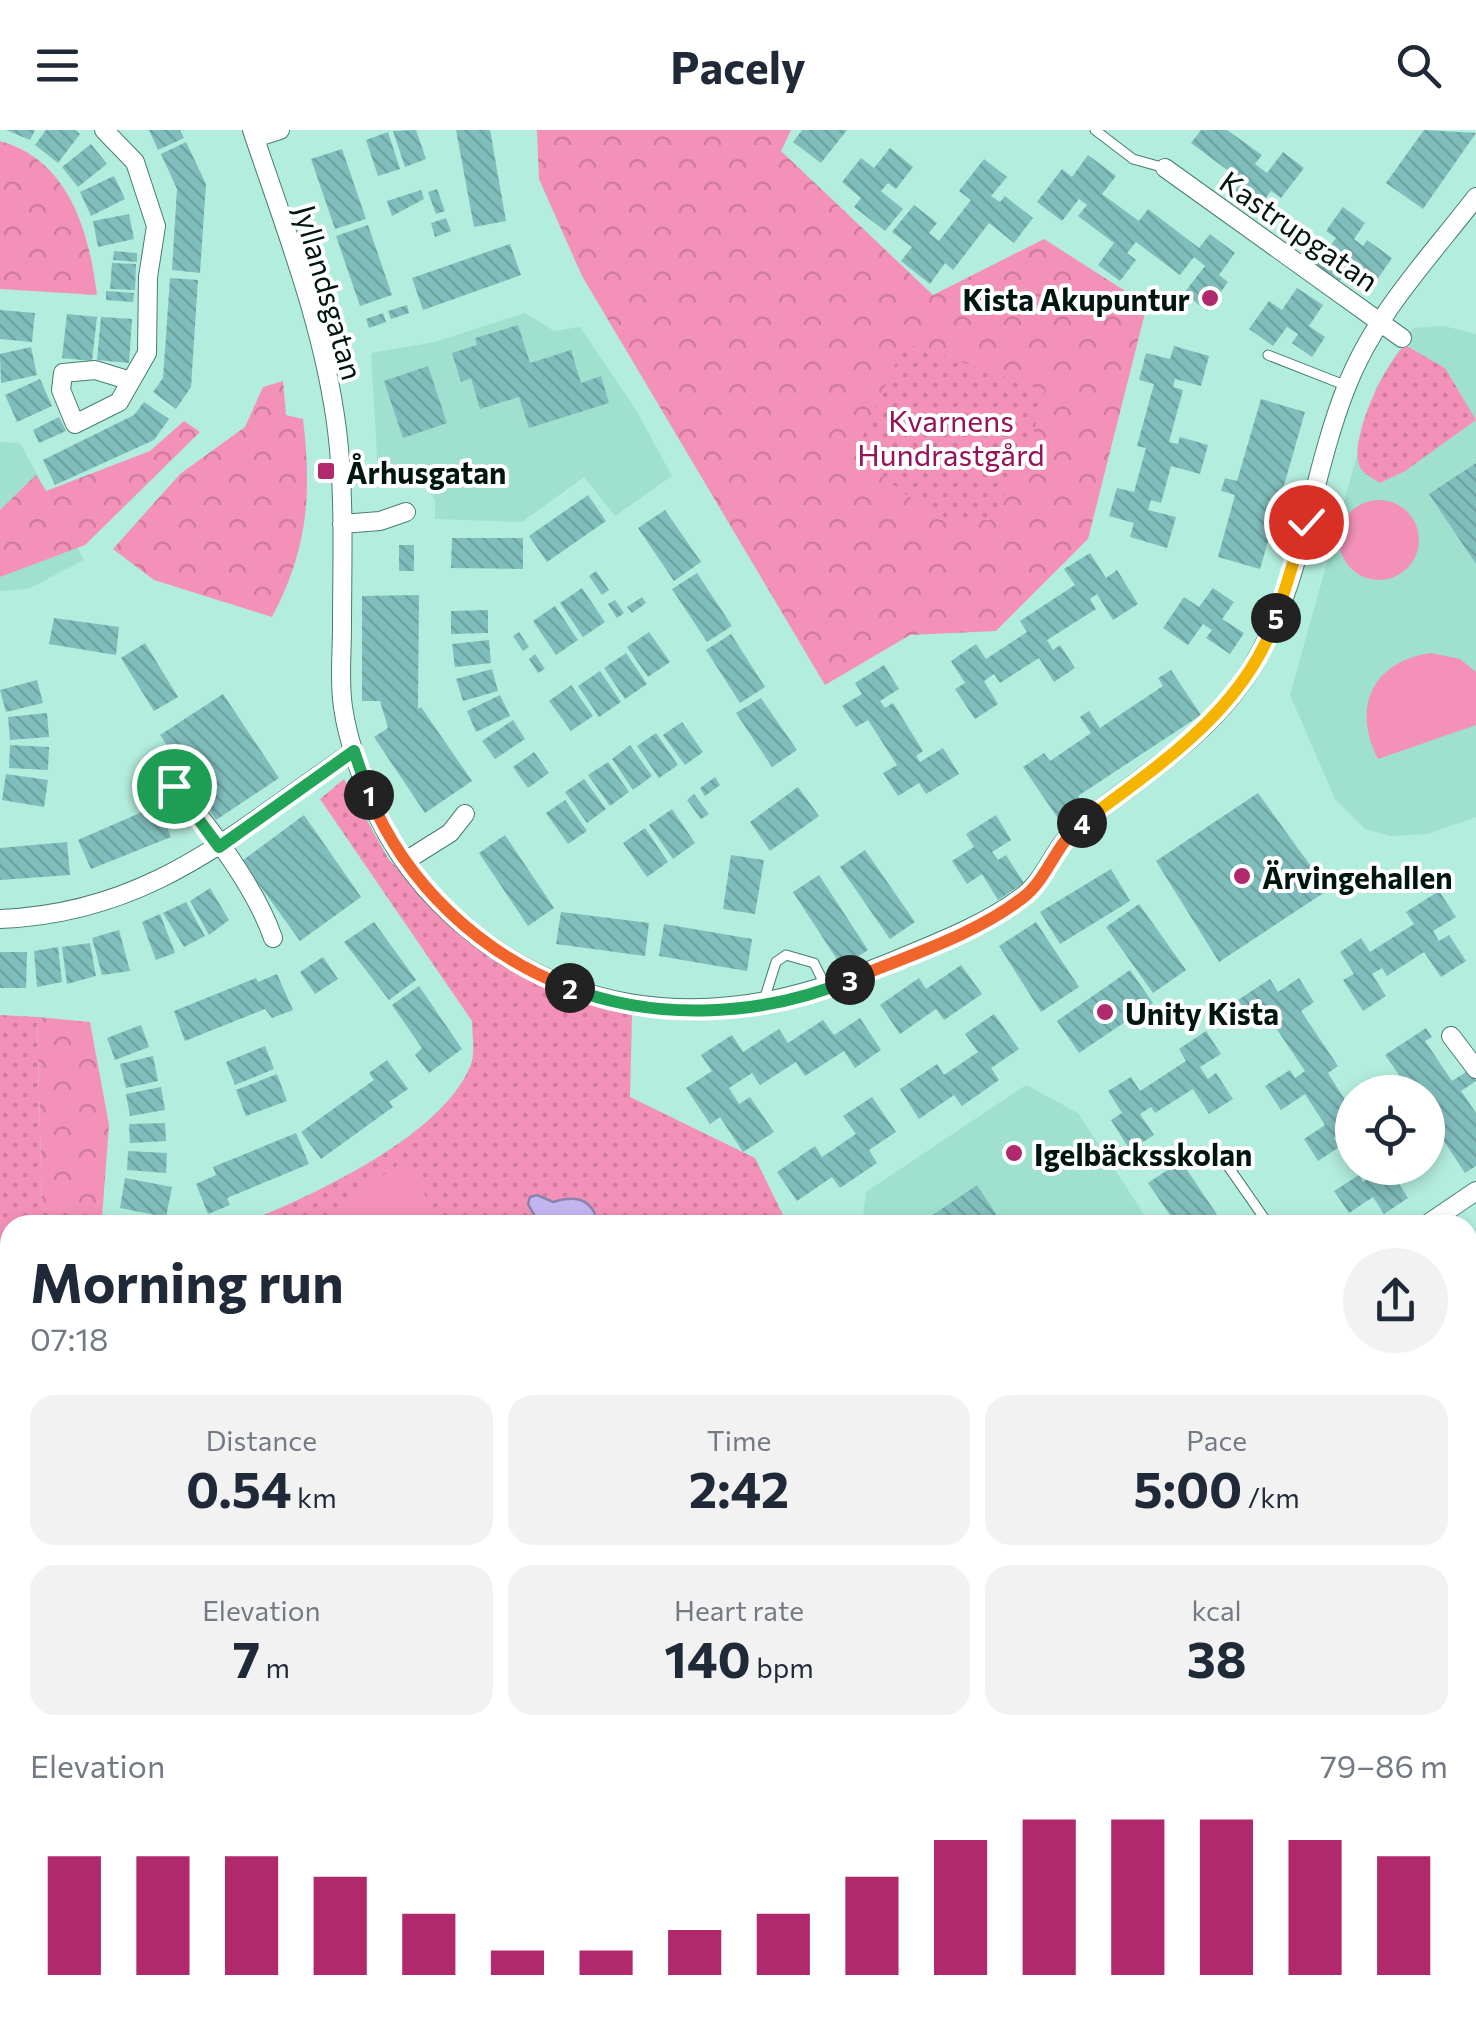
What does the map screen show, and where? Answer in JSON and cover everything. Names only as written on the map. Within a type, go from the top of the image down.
[{"type":"street","points":[[104,130],[136,162]]},
{"type":"street","points":[[120,130],[136,162],[156,226],[148,277],[148,353],[131,381]]},
{"type":"street","name":"Jyllandsgatan","points":[[280,130],[253,134],[328,373],[338,436],[342,524],[342,705],[354,751],[386,830],[417,877],[480,941],[532,974],[591,996],[701,1011],[764,1004],[827,990],[958,934],[1026,894],[1071,832],[1200,733],[1252,667],[1286,588],[1346,386],[1380,320],[1476,197]]},
{"type":"street","name":"Kastrupgatan","points":[[1166,168],[1402,338]]},
{"type":"street","points":[[342,524],[380,522],[406,512]]},
{"type":"street","points":[[0,919],[39,917],[116,901],[219,847],[354,751]]},
{"type":"street","points":[[156,768],[219,847],[265,914],[273,938]]},
{"type":"street","points":[[407,860],[450,834],[465,814]]},
{"type":"street","points":[[1451,1036],[1476,1068]]},
{"type":"street","points":[[1441,1215],[1476,1191]]},
{"type":"lane","points":[[1096,130],[1133,159],[1166,168]]},
{"type":"lane","points":[[1268,355],[1346,386]]},
{"type":"lane","points":[[764,1004],[767,981],[776,962],[786,955],[814,963],[827,990]]},
{"type":"lane","points":[[1223,1159],[1262,1215]]},
{"type":"shaded area","points":[[525,313],[554,331],[580,327],[636,410],[672,476],[615,516],[584,477],[522,522],[435,519],[435,500],[415,472],[378,474],[371,353],[435,342]]},
{"type":"shaded area","points":[[1444,326],[1476,334],[1476,817],[1427,834],[1391,836],[1365,829],[1335,799],[1290,695],[1376,387],[1413,328]]},
{"type":"shaded area","points":[[0,442],[20,443],[84,560],[28,589],[0,591]]},
{"type":"shaded area","name":"Igelbäcksskolan","points":[[1026,1085],[1078,1113],[1144,1215],[863,1215],[866,1192]]},
{"type":"shaded area","points":[[537,1195],[553,1202],[576,1199],[588,1204],[595,1215],[534,1215],[528,1204],[530,1197]]},
{"type":"green space","points":[[537,130],[791,130],[781,151],[933,295],[1044,239],[1147,305],[1088,539],[996,631],[910,635],[825,685],[582,276],[539,179]]},
{"type":"green space","points":[[0,141],[24,150],[59,181],[81,223],[97,295],[0,289]]},
{"type":"green space","name":"Kvarnens Hundrastgård","points":[[905,343],[1045,390],[1030,446],[990,520],[940,520],[854,455]]},
{"type":"green space","points":[[1405,345],[1445,368],[1476,420],[1405,471],[1380,483],[1359,465],[1360,433],[1380,383]]},
{"type":"green space","points":[[283,381],[286,415],[303,419],[307,497],[293,568],[272,617],[154,580],[113,549],[180,474],[245,427],[263,387]]},
{"type":"green space","points":[[184,421],[200,432],[85,545],[0,577],[0,510],[36,475],[46,491],[150,451]]},
{"type":"green space","points":[[1379,500],[1394,503],[1407,512],[1416,525],[1416,555],[1407,568],[1394,577],[1379,580],[1364,577],[1351,568],[1342,555],[1339,540],[1342,525],[1351,512],[1364,503]]},
{"type":"green space","points":[[1431,653],[1460,659],[1476,672],[1476,725],[1378,759],[1367,722],[1373,690],[1394,666]]},
{"type":"green space","points":[[344,779],[389,860],[489,958],[533,982],[601,1008],[632,1014],[630,1097],[755,1158],[783,1215],[263,1215],[335,1182],[402,1141],[454,1093],[472,1062],[472,1021],[320,799]]},
{"type":"green space","points":[[0,1015],[37,1017],[42,1208],[93,1215],[0,1215]]},
{"type":"green space","points":[[37,1017],[90,1022],[109,1125],[102,1215],[42,1208]]},
{"type":"green space","points":[[402,1162],[438,1215],[326,1215]]},
{"type":"building","points":[[6,130],[35,130],[30,140]]},
{"type":"building","points":[[46,130],[75,130],[80,134],[58,163],[35,145]]},
{"type":"building","points":[[149,130],[180,130],[184,138],[158,150]]},
{"type":"building","points":[[416,130],[426,159],[405,167],[393,131]]},
{"type":"building","points":[[456,130],[490,130],[506,221],[474,227]]},
{"type":"building","points":[[802,130],[847,130],[821,163],[793,142]]},
{"type":"building","points":[[1201,130],[1227,130],[1262,155],[1255,164],[1267,173],[1283,152],[1304,168],[1281,198],[1271,191],[1257,210],[1234,192],[1242,181],[1191,143]]},
{"type":"building","points":[[1424,130],[1476,133],[1423,209],[1386,183]]},
{"type":"building","points":[[388,132],[400,169],[378,176],[366,140]]},
{"type":"building","points":[[186,142],[206,184],[200,273],[172,270],[177,189],[161,154]]},
{"type":"building","points":[[91,144],[107,164],[78,187],[62,167]]},
{"type":"building","points":[[890,148],[913,167],[896,189],[888,183],[881,191],[903,209],[885,231],[854,207],[861,198],[842,182],[861,158],[874,168]]},
{"type":"building","points":[[342,149],[366,219],[335,229],[311,159]]},
{"type":"building","points":[[1088,155],[1116,176],[1102,194],[1139,221],[1148,209],[1199,248],[1210,234],[1235,253],[1219,275],[1228,282],[1207,311],[1184,293],[1205,266],[1194,257],[1180,275],[1136,242],[1127,253],[1136,260],[1120,281],[1098,265],[1114,243],[1078,216],[1087,205],[1079,199],[1062,221],[1037,202],[1062,169],[1072,177]]},
{"type":"building","points":[[984,159],[1007,177],[991,196],[1000,202],[1005,196],[1033,218],[1014,243],[989,223],[953,270],[945,263],[930,284],[901,261],[912,247],[892,232],[914,205],[937,223],[929,233],[939,241],[971,200],[959,191]]},
{"type":"building","points":[[114,176],[125,199],[91,216],[80,192]]},
{"type":"building","points":[[437,189],[445,211],[436,214],[428,192]]},
{"type":"building","points":[[421,190],[424,199],[392,216],[387,201]]},
{"type":"building","points":[[1343,207],[1365,223],[1354,239],[1363,246],[1367,240],[1392,258],[1374,284],[1349,267],[1339,282],[1316,266],[1336,238],[1326,231]]},
{"type":"building","points":[[129,214],[134,239],[98,247],[93,221]]},
{"type":"building","points":[[446,218],[451,231],[435,237],[431,223]]},
{"type":"building","points":[[368,225],[392,295],[360,306],[336,236]]},
{"type":"building","points":[[510,244],[521,275],[423,310],[412,278]]},
{"type":"building","points":[[114,251],[137,253],[137,262],[113,260]]},
{"type":"building","points":[[112,263],[136,264],[135,290],[110,289]]},
{"type":"building","points":[[170,278],[198,280],[191,387],[176,409],[153,392],[163,378]]},
{"type":"building","points":[[1297,288],[1323,305],[1309,326],[1325,337],[1312,357],[1292,343],[1298,334],[1287,327],[1273,346],[1249,329],[1269,301],[1282,310]]},
{"type":"building","points":[[106,291],[134,293],[133,302],[106,300]]},
{"type":"building","points":[[407,305],[409,313],[391,319],[388,311]]},
{"type":"building","points":[[0,310],[35,313],[32,342],[0,339]]},
{"type":"building","points":[[383,313],[386,322],[369,328],[366,319]]},
{"type":"building","points":[[67,314],[97,317],[92,361],[62,358]]},
{"type":"building","points":[[101,317],[132,319],[129,363],[97,360]]},
{"type":"building","points":[[518,325],[530,363],[571,350],[581,383],[601,376],[609,403],[529,428],[519,397],[480,409],[471,378],[461,382],[452,353],[477,345],[475,338]]},
{"type":"building","points":[[1174,346],[1209,356],[1201,386],[1175,379],[1173,387],[1183,390],[1169,442],[1178,444],[1180,437],[1208,445],[1200,474],[1171,466],[1161,503],[1151,500],[1148,510],[1176,517],[1167,548],[1130,537],[1134,523],[1109,516],[1117,488],[1134,492],[1146,448],[1137,446],[1154,384],[1139,380],[1146,353],[1170,359]]},
{"type":"building","points":[[31,347],[37,375],[1,383],[0,354]]},
{"type":"building","points":[[428,366],[447,423],[403,438],[384,381]]},
{"type":"building","points":[[40,379],[52,406],[17,422],[5,395]]},
{"type":"building","points":[[1261,399],[1305,412],[1260,569],[1218,557],[1235,495],[1221,491],[1225,478],[1237,481]]},
{"type":"building","points":[[144,402],[169,419],[154,440],[55,485],[43,460],[134,415]]},
{"type":"building","points":[[59,417],[66,431],[39,443],[33,430]]},
{"type":"building","points":[[1476,463],[1476,564],[1429,494]]},
{"type":"building","points":[[588,495],[606,521],[547,562],[529,536]]},
{"type":"building","points":[[665,510],[701,562],[674,581],[638,528]]},
{"type":"building","points":[[452,538],[523,538],[523,569],[451,568]]},
{"type":"building","points":[[399,545],[414,545],[414,571],[399,571]]},
{"type":"building","points":[[1090,553],[1106,578],[1117,570],[1138,604],[1113,620],[1097,594],[1090,599],[1096,609],[1047,640],[1053,650],[1060,645],[1075,668],[1054,682],[1039,658],[1000,683],[994,674],[984,681],[998,704],[975,719],[955,689],[965,683],[951,661],[976,644],[986,659],[1027,632],[1020,621],[1075,585],[1064,569]]},
{"type":"building","points":[[596,571],[609,590],[602,595],[589,576]]},
{"type":"building","points":[[697,573],[732,626],[707,642],[672,589]]},
{"type":"building","points":[[582,588],[605,622],[583,637],[560,603]]},
{"type":"building","points":[[1213,588],[1234,602],[1222,619],[1244,633],[1230,654],[1206,638],[1212,630],[1203,624],[1188,645],[1163,628],[1184,597],[1199,607]]},
{"type":"building","points":[[419,595],[418,709],[421,707],[472,781],[425,813],[374,737],[388,728],[380,701],[362,701],[362,596]]},
{"type":"building","points":[[642,597],[646,603],[632,613],[627,607]]},
{"type":"building","points":[[615,600],[624,613],[617,618],[608,604]]},
{"type":"building","points":[[555,606],[578,640],[556,655],[533,621]]},
{"type":"building","points":[[488,610],[488,633],[451,634],[451,611]]},
{"type":"building","points":[[54,618],[119,627],[116,655],[49,644]]},
{"type":"building","points":[[519,632],[529,647],[523,651],[513,636]]},
{"type":"building","points":[[649,632],[670,662],[648,677],[627,647]]},
{"type":"building","points":[[731,634],[765,687],[740,703],[706,650]]},
{"type":"building","points":[[489,640],[491,663],[455,667],[452,644]]},
{"type":"building","points":[[145,643],[178,697],[154,711],[121,658]]},
{"type":"building","points":[[626,653],[647,684],[625,699],[604,668]]},
{"type":"building","points":[[535,654],[545,669],[538,673],[529,659]]},
{"type":"building","points":[[884,665],[899,689],[880,701],[885,708],[893,703],[923,751],[916,756],[920,762],[943,748],[959,774],[926,794],[919,783],[898,796],[883,773],[897,765],[868,720],[856,727],[842,706],[862,694],[855,683]]},
{"type":"building","points":[[492,669],[498,691],[463,701],[456,679]]},
{"type":"building","points":[[1171,670],[1201,715],[1078,796],[1083,804],[1059,820],[1023,767],[1044,753],[1050,761],[1091,733],[1080,717],[1089,711],[1100,728],[1163,686],[1158,678]]},
{"type":"building","points":[[600,671],[621,702],[599,717],[578,686]]},
{"type":"building","points":[[37,680],[43,703],[6,712],[0,690]]},
{"type":"building","points":[[571,685],[593,716],[571,731],[549,701]]},
{"type":"building","points":[[223,694],[279,778],[216,820],[160,735]]},
{"type":"building","points":[[500,695],[510,716],[476,732],[467,711]]},
{"type":"building","points":[[761,698],[797,750],[772,767],[736,713]]},
{"type":"building","points":[[47,713],[49,737],[10,740],[8,717]]},
{"type":"building","points":[[513,720],[525,739],[495,759],[482,741]]},
{"type":"building","points":[[682,722],[703,752],[685,765],[663,735]]},
{"type":"building","points":[[656,733],[678,765],[659,778],[637,746]]},
{"type":"building","points":[[10,745],[49,747],[48,770],[9,768]]},
{"type":"building","points":[[630,745],[652,776],[633,790],[612,759]]},
{"type":"building","points":[[534,752],[549,773],[528,788],[513,767]]},
{"type":"building","points":[[608,762],[629,792],[610,806],[588,775]]},
{"type":"building","points":[[6,774],[48,780],[44,807],[2,800]]},
{"type":"building","points":[[715,777],[720,785],[705,796],[700,788]]},
{"type":"building","points":[[584,779],[606,809],[587,823],[565,792]]},
{"type":"building","points":[[798,787],[819,816],[770,851],[750,822]]},
{"type":"building","name":"Ärvingehallen","points":[[1258,793],[1328,890],[1219,962],[1156,861]]},
{"type":"building","points":[[694,794],[709,814],[701,819],[687,800]]},
{"type":"building","points":[[565,800],[587,831],[568,844],[546,813]]},
{"type":"building","points":[[158,805],[171,837],[91,869],[78,840]]},
{"type":"building","points":[[672,809],[695,843],[673,859],[649,825]]},
{"type":"building","points":[[304,815],[361,897],[300,941],[242,861]]},
{"type":"building","points":[[996,815],[1011,840],[992,852],[998,860],[1006,855],[1024,883],[998,900],[982,874],[967,884],[952,861],[974,847],[966,834]]},
{"type":"building","points":[[645,828],[668,862],[647,877],[623,843]]},
{"type":"building","points":[[505,835],[554,908],[528,926],[479,853]]},
{"type":"building","points":[[67,842],[70,875],[0,880],[0,848]]},
{"type":"building","points":[[865,850],[915,922],[890,939],[840,867]]},
{"type":"building","points":[[731,855],[764,860],[755,914],[723,909]]},
{"type":"building","name":"Unity Kista","points":[[1111,869],[1130,901],[1060,944],[1040,912]]},
{"type":"building","points":[[819,875],[868,950],[842,967],[793,892]]},
{"type":"building","points":[[210,888],[229,920],[209,935],[190,901]]},
{"type":"building","points":[[1439,891],[1456,917],[1433,931],[1439,941],[1449,935],[1466,961],[1441,977],[1424,952],[1387,976],[1382,968],[1372,974],[1386,996],[1363,1011],[1343,980],[1354,974],[1340,952],[1361,938],[1370,952],[1414,924],[1406,912]]},
{"type":"building","points":[[186,902],[205,936],[184,947],[163,913]]},
{"type":"building","name":"Unity Kista","points":[[1139,904],[1186,970],[1153,993],[1106,927]]},
{"type":"building","points":[[561,912],[649,923],[645,956],[556,944]]},
{"type":"building","points":[[160,914],[175,953],[156,960],[142,922]]},
{"type":"building","points":[[374,922],[416,980],[389,1000],[344,942]]},
{"type":"building","name":"Unity Kista","points":[[1036,922],[1079,987],[1041,1012],[999,946]]},
{"type":"building","points":[[664,924],[752,939],[747,971],[659,956]]},
{"type":"building","points":[[119,930],[130,971],[102,975],[92,938]]},
{"type":"building","points":[[90,943],[96,976],[67,984],[62,947]]},
{"type":"building","points":[[58,947],[62,982],[37,987],[34,951]]},
{"type":"building","points":[[0,952],[27,952],[26,988],[0,988]]},
{"type":"building","points":[[323,957],[338,979],[315,994],[300,972]]},
{"type":"building","points":[[961,965],[982,994],[944,1020],[936,1009],[900,1034],[880,1005],[919,978],[926,989]]},
{"type":"building","name":"Unity Kista","points":[[1130,970],[1153,1003],[1079,1053],[1057,1021]]},
{"type":"building","points":[[277,974],[293,1010],[272,1018],[265,1009],[185,1041],[174,1011],[256,978],[258,982]]},
{"type":"building","points":[[1299,978],[1314,1002],[1301,1011],[1338,1066],[1328,1073],[1335,1084],[1335,1150],[1318,1161],[1304,1139],[1325,1125],[1305,1094],[1281,1110],[1265,1086],[1290,1070],[1295,1078],[1305,1071],[1274,1025],[1283,1019],[1277,1009],[1254,1024],[1238,1000],[1270,979],[1278,992]]},
{"type":"building","points":[[419,986],[462,1049],[429,1073],[415,1055],[422,1048],[392,1005]]},
{"type":"building","points":[[994,1014],[1019,1049],[991,1068],[999,1080],[962,1106],[954,1095],[919,1119],[900,1089],[937,1064],[944,1075],[978,1052],[965,1034]]},
{"type":"building","points":[[860,1018],[881,1050],[855,1068],[844,1051],[805,1076],[796,1062],[760,1085],[752,1073],[729,1088],[739,1104],[750,1097],[774,1132],[743,1152],[720,1117],[710,1124],[686,1088],[712,1071],[701,1055],[732,1035],[743,1052],[779,1029],[788,1043],[823,1020],[834,1035]]},
{"type":"building","points":[[141,1025],[149,1047],[115,1060],[107,1038]]},
{"type":"building","points":[[1426,1028],[1432,1037],[1425,1041],[1452,1081],[1469,1070],[1476,1081],[1461,1091],[1476,1113],[1476,1166],[1465,1173],[1445,1143],[1445,1075],[1399,1075],[1385,1055]]},
{"type":"building","points":[[1206,1031],[1221,1054],[1200,1067],[1208,1079],[1216,1073],[1233,1099],[1209,1114],[1193,1089],[1155,1113],[1151,1107],[1140,1114],[1154,1135],[1130,1150],[1111,1120],[1122,1113],[1108,1091],[1131,1077],[1140,1091],[1186,1061],[1179,1049]]},
{"type":"building","points":[[265,1046],[274,1069],[235,1085],[226,1062]]},
{"type":"building","points":[[153,1056],[158,1081],[126,1088],[120,1064]]},
{"type":"building","points":[[387,1060],[408,1089],[389,1102],[393,1107],[321,1159],[301,1132],[374,1080],[369,1073]]},
{"type":"building","points":[[277,1074],[287,1101],[246,1116],[236,1090]]},
{"type":"building","points":[[161,1087],[165,1110],[130,1116],[126,1094]]},
{"type":"building","points":[[872,1097],[896,1132],[869,1150],[877,1163],[840,1188],[832,1177],[797,1201],[777,1172],[815,1146],[822,1157],[856,1134],[843,1116]]},
{"type":"building","points":[[165,1123],[166,1141],[130,1143],[129,1124]]},
{"type":"building","points":[[296,1133],[309,1164],[227,1198],[230,1205],[208,1214],[196,1184],[216,1175],[213,1167]]},
{"type":"building","points":[[128,1151],[167,1153],[166,1173],[127,1170]]},
{"type":"building","points":[[1187,1157],[1193,1166],[1187,1170],[1217,1215],[1170,1215],[1148,1183]]},
{"type":"building","points":[[125,1178],[172,1187],[166,1215],[120,1208]]},
{"type":"building","points":[[977,1185],[996,1215],[933,1215]]},
{"type":"building","points":[[1343,1185],[1400,1185],[1408,1198],[1384,1214],[1373,1197],[1349,1213],[1334,1191]]},
{"type":"place","name":"Kista Akupuntur","points":[[1210,298]]},
{"type":"place","name":"Århusgatan","points":[[326,471]]},
{"type":"place","name":"Ärvingehallen","points":[[1242,876]]},
{"type":"place","name":"Unity Kista","points":[[1105,1012]]},
{"type":"place","name":"Igelbäcksskolan","points":[[1014,1153]]},
{"type":"route","points":[[174,786],[219,847],[354,751],[370,798],[417,877],[480,941],[532,974],[591,996],[687,1011],[728,1010],[827,990],[958,934],[1026,894],[1071,832],[1200,733],[1252,667],[1272,629],[1306,522]]}]
